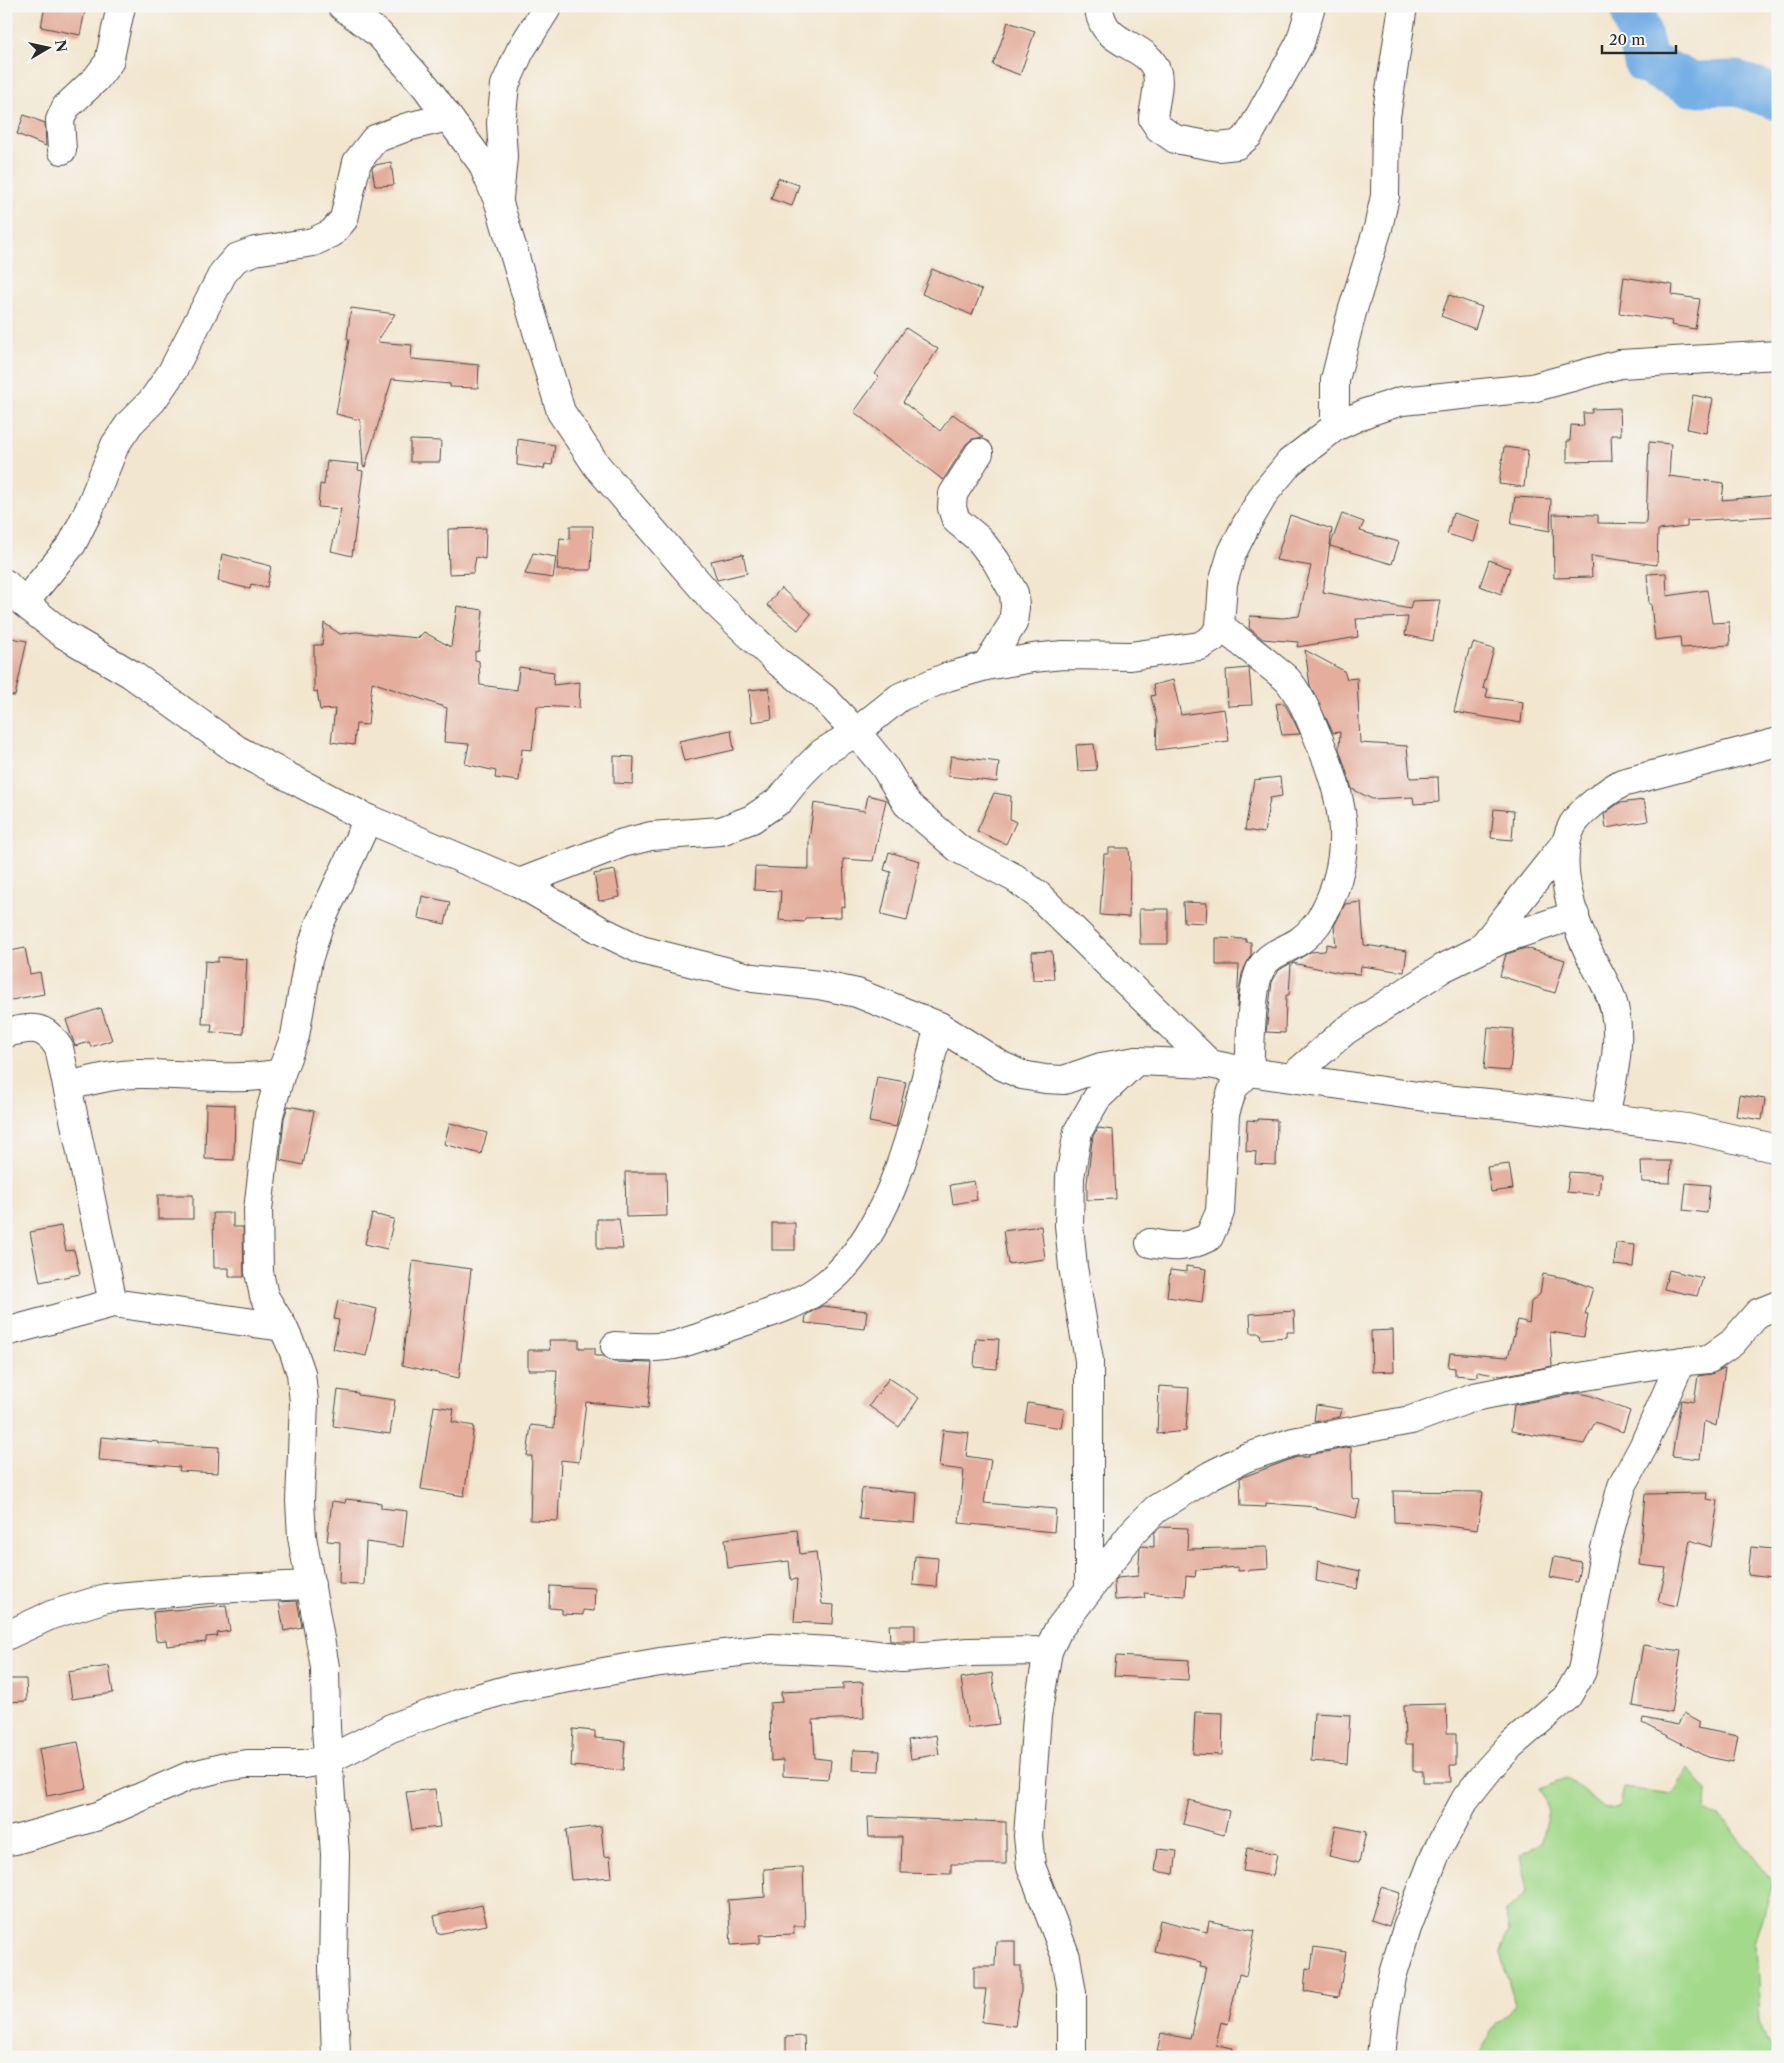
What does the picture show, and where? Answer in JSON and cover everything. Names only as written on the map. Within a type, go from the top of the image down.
[{"type":"street","points":[[62,150],[60,120],[66,107],[96,79],[109,62],[121,6]]},
{"type":"street","points":[[342,6],[380,34],[426,87],[482,163],[499,203],[561,412],[597,466],[713,600],[777,661],[824,698],[856,732],[884,766],[907,804],[959,849],[1015,878],[1038,895],[1210,1064]]},
{"type":"street","points":[[499,203],[503,157],[501,123],[505,85],[520,51],[548,6]]},
{"type":"street","points":[[1099,6],[1099,18],[1110,33],[1133,49],[1147,55],[1152,62],[1158,83],[1153,119],[1160,128],[1175,139],[1218,147],[1237,144],[1249,135],[1300,43],[1311,6]]},
{"type":"street","points":[[1335,427],[1335,380],[1352,312],[1378,228],[1385,196],[1386,117],[1403,6]]},
{"type":"street","points":[[24,604],[72,544],[89,510],[115,444],[130,423],[152,401],[172,372],[223,273],[236,258],[255,250],[313,242],[332,233],[344,219],[357,162],[375,139],[407,127],[448,117]]},
{"type":"street","points":[[518,883],[623,843],[652,836],[721,831],[752,819],[780,800],[800,775],[822,753],[856,732],[900,697],[947,677],[986,666],[1033,658],[1063,655],[1130,656],[1162,653],[1200,646],[1213,638],[1220,626],[1223,583],[1232,553],[1266,491],[1290,462],[1335,427],[1368,412],[1402,401],[1532,388],[1620,364],[1778,354]]},
{"type":"street","points":[[979,453],[953,494],[952,508],[956,520],[978,539],[996,561],[1014,593],[1016,607],[1013,623],[986,666]]},
{"type":"street","points":[[6,584],[24,604],[62,634],[131,674],[236,749],[368,819],[518,883],[600,930],[641,950],[753,978],[819,985],[857,993],[939,1026],[1002,1066],[1022,1075],[1064,1080],[1101,1067],[1136,1061],[1210,1064],[1249,1072],[1432,1098],[1510,1105],[1687,1128],[1778,1149]]},
{"type":"street","points":[[1150,1243],[1170,1247],[1193,1245],[1209,1237],[1220,1212],[1225,1114],[1233,1088],[1249,1072],[1256,981],[1262,967],[1270,957],[1301,940],[1320,920],[1333,893],[1341,861],[1344,830],[1339,796],[1328,763],[1307,713],[1290,682],[1258,654],[1220,626]]},
{"type":"street","points":[[1605,1118],[1618,1030],[1616,1017],[1607,990],[1581,936],[1566,880],[1564,863],[1566,842],[1573,823],[1607,791],[1622,783],[1778,742]]},
{"type":"street","points":[[336,2057],[333,1968],[335,1854],[328,1760],[326,1667],[320,1626],[310,1585],[302,1537],[300,1501],[304,1402],[300,1372],[283,1327],[264,1296],[262,1288],[259,1272],[258,1210],[269,1115],[281,1073],[295,1036],[308,960],[319,925],[368,819]]},
{"type":"street","points":[[1480,950],[1566,842]]},
{"type":"street","points":[[1292,1078],[1345,1031],[1443,968],[1500,940],[1575,915]]},
{"type":"street","points":[[615,1346],[645,1348],[678,1344],[788,1307],[820,1289],[848,1264],[868,1235],[888,1196],[904,1157],[939,1026]]},
{"type":"street","points":[[6,1032],[26,1028],[41,1029],[52,1036],[59,1048],[113,1303]]},
{"type":"street","points":[[1090,1589],[1089,1360],[1073,1267],[1069,1225],[1070,1177],[1078,1131],[1096,1098],[1136,1061]]},
{"type":"street","points":[[68,1086],[113,1076],[141,1074],[234,1078],[259,1077],[281,1073]]},
{"type":"street","points":[[6,1332],[113,1303],[283,1327]]},
{"type":"street","points":[[1072,2057],[1072,1993],[1066,1957],[1031,1866],[1028,1836],[1037,1716],[1048,1651],[1058,1630],[1133,1532],[1156,1509],[1211,1475],[1245,1458],[1293,1442],[1411,1420],[1474,1397],[1554,1381],[1682,1361],[1709,1359],[1732,1343],[1758,1313],[1778,1305]]},
{"type":"street","points":[[1381,2057],[1392,1977],[1407,1928],[1436,1853],[1466,1798],[1489,1769],[1510,1746],[1567,1697],[1582,1671],[1605,1549],[1622,1486],[1643,1448],[1682,1361]]},
{"type":"street","points":[[6,1636],[51,1616],[106,1598],[208,1588],[310,1585]]},
{"type":"street","points":[[6,1840],[15,1840],[98,1816],[189,1776],[224,1767],[247,1764],[304,1764],[328,1760],[391,1728],[466,1701],[513,1688],[660,1662],[772,1648],[852,1652],[902,1658],[969,1652],[1048,1651]]},
{"type":"green space","points":[[1688,1768],[1707,1789],[1706,1809],[1721,1816],[1773,1882],[1755,1944],[1759,2022],[1766,2040],[1778,2057],[1479,2057],[1490,2033],[1515,2004],[1500,1952],[1509,1931],[1506,1912],[1527,1892],[1520,1855],[1541,1843],[1548,1811],[1540,1788],[1567,1778],[1605,1808],[1620,1807],[1624,1788],[1673,1794]]},
{"type":"building","points":[[45,6],[86,6],[80,35],[41,27]]},
{"type":"building","points":[[1008,22],[1035,31],[1020,75],[993,65]]},
{"type":"building","points":[[24,115],[45,123],[46,146],[17,134]]},
{"type":"building","points":[[391,162],[394,185],[375,186],[372,168],[375,165]]},
{"type":"building","points":[[778,178],[799,185],[792,206],[771,199]]},
{"type":"building","points":[[932,269],[982,290],[972,315],[922,294]]},
{"type":"building","points":[[1624,277],[1673,285],[1672,295],[1700,299],[1695,329],[1671,325],[1672,321],[1619,313]]},
{"type":"building","points":[[1449,295],[1482,307],[1475,329],[1441,316]]},
{"type":"building","points":[[351,308],[395,314],[377,342],[412,345],[411,359],[479,365],[478,388],[450,387],[450,384],[392,379],[365,467],[363,466],[360,420],[336,414],[349,339],[347,339]]},
{"type":"building","points":[[906,328],[938,349],[903,402],[940,431],[953,414],[983,437],[972,439],[966,444],[943,480],[854,412],[879,377],[875,374]]},
{"type":"building","points":[[1693,395],[1713,399],[1706,433],[1687,429]]},
{"type":"building","points":[[1620,408],[1621,435],[1611,435],[1612,461],[1567,462],[1567,441],[1570,441],[1571,425],[1584,426],[1583,413],[1592,413],[1592,409]]},
{"type":"building","points":[[518,439],[555,445],[552,465],[545,464],[544,469],[517,465]]},
{"type":"building","points":[[410,440],[441,441],[440,462],[410,462]]},
{"type":"building","points":[[1649,442],[1671,444],[1669,476],[1724,483],[1722,500],[1778,495],[1778,516],[1687,521],[1687,527],[1658,530],[1657,565],[1591,556],[1592,577],[1554,578],[1553,514],[1598,515],[1598,523],[1646,524]]},
{"type":"building","points":[[1504,447],[1528,450],[1524,487],[1499,484]]},
{"type":"building","points":[[327,461],[359,464],[358,470],[363,471],[352,556],[331,551],[341,509],[318,507],[320,484],[324,485]]},
{"type":"building","points":[[1515,497],[1551,499],[1550,531],[1511,524]]},
{"type":"building","points":[[1453,513],[1480,521],[1474,542],[1447,534]]},
{"type":"building","points":[[1342,514],[1364,522],[1360,531],[1399,542],[1392,564],[1330,546]]},
{"type":"building","points":[[1290,515],[1332,529],[1323,592],[1410,609],[1412,601],[1440,600],[1433,641],[1405,635],[1408,617],[1356,619],[1358,637],[1297,647],[1298,642],[1263,639],[1249,628],[1250,616],[1283,618],[1299,616],[1311,566],[1276,560]]},
{"type":"building","points":[[570,526],[593,526],[591,570],[557,570],[560,538],[570,539]]},
{"type":"building","points":[[486,528],[485,559],[476,557],[473,573],[449,574],[448,529]]},
{"type":"building","points":[[533,553],[556,557],[553,578],[525,574]]},
{"type":"building","points":[[222,554],[271,566],[267,587],[251,584],[250,589],[218,581]]},
{"type":"building","points":[[743,554],[747,573],[717,580],[711,561]]},
{"type":"building","points":[[1489,560],[1510,568],[1501,594],[1480,586]]},
{"type":"building","points":[[1666,573],[1667,596],[1707,590],[1712,623],[1729,622],[1730,645],[1681,648],[1680,637],[1655,640],[1651,604],[1649,604],[1647,574]]},
{"type":"building","points":[[781,588],[811,614],[798,630],[767,605]]},
{"type":"building","points":[[457,606],[483,610],[479,651],[475,652],[475,660],[479,661],[480,685],[517,690],[519,667],[554,672],[553,685],[580,682],[579,708],[537,706],[532,750],[522,749],[519,781],[495,778],[496,771],[465,764],[469,744],[444,742],[447,708],[372,682],[368,725],[356,724],[354,745],[331,742],[335,709],[320,710],[317,691],[314,692],[314,645],[322,645],[324,623],[340,634],[356,632],[418,638],[424,632],[451,647]]},
{"type":"building","points":[[6,637],[27,641],[15,696],[6,695]]},
{"type":"building","points":[[1473,643],[1494,649],[1483,688],[1488,689],[1486,697],[1523,702],[1521,723],[1454,712],[1469,650],[1471,650]]},
{"type":"building","points":[[1305,650],[1344,671],[1347,679],[1357,678],[1360,743],[1407,746],[1410,778],[1438,777],[1439,802],[1414,804],[1413,797],[1372,799],[1352,789],[1339,749],[1340,732],[1333,733],[1310,685]]},
{"type":"building","points":[[1249,668],[1252,705],[1228,706],[1226,670]]},
{"type":"building","points":[[1173,680],[1181,715],[1224,709],[1229,741],[1156,750],[1157,721],[1151,696],[1155,695],[1153,685]]},
{"type":"building","points":[[769,688],[772,719],[752,722],[749,690]]},
{"type":"building","points":[[1284,703],[1300,734],[1282,735],[1276,704]]},
{"type":"building","points":[[731,730],[734,750],[684,761],[679,741]]},
{"type":"building","points":[[1094,744],[1097,770],[1078,771],[1076,745]]},
{"type":"building","points":[[614,756],[634,757],[633,784],[614,783]]},
{"type":"building","points":[[951,756],[999,762],[997,782],[948,776]]},
{"type":"building","points":[[1280,777],[1282,796],[1270,798],[1264,833],[1245,830],[1254,780]]},
{"type":"building","points":[[994,793],[1011,796],[1010,819],[1016,822],[1006,844],[977,831]]},
{"type":"building","points":[[868,795],[886,800],[873,861],[843,859],[845,907],[841,906],[841,917],[805,918],[804,922],[779,920],[781,891],[754,890],[755,867],[809,869],[809,840],[814,803],[865,811]]},
{"type":"building","points":[[1644,800],[1648,821],[1606,828],[1604,814],[1612,808],[1619,803]]},
{"type":"building","points":[[1494,809],[1514,811],[1512,840],[1491,838]]},
{"type":"building","points":[[1109,848],[1129,848],[1129,917],[1100,915],[1104,854],[1109,854]]},
{"type":"building","points":[[889,852],[920,861],[907,921],[881,915],[891,872],[884,870]]},
{"type":"building","points":[[615,870],[620,897],[599,901],[594,874]]},
{"type":"building","points":[[422,896],[450,902],[445,924],[418,918]]},
{"type":"building","points":[[1183,902],[1207,903],[1206,923],[1184,922]]},
{"type":"building","points":[[1361,902],[1364,945],[1407,951],[1404,972],[1361,966],[1360,974],[1341,973],[1292,963],[1310,952],[1325,951],[1327,944],[1336,946],[1334,926],[1345,904]]},
{"type":"building","points":[[1139,909],[1168,909],[1168,944],[1140,944]]},
{"type":"building","points":[[1216,938],[1246,939],[1246,942],[1251,942],[1251,955],[1242,973],[1237,1008],[1239,965],[1216,965]]},
{"type":"building","points":[[25,948],[30,974],[40,972],[44,994],[6,1001],[6,952]]},
{"type":"building","points":[[1526,948],[1565,960],[1555,993],[1500,976],[1506,954]]},
{"type":"building","points":[[1052,951],[1054,979],[1033,980],[1032,952]]},
{"type":"building","points":[[218,957],[247,959],[243,1034],[211,1032],[212,1024],[202,1024],[205,961],[218,962]]},
{"type":"building","points":[[1291,963],[1289,995],[1286,995],[1285,1033],[1266,1032],[1272,982],[1279,970]]},
{"type":"building","points":[[101,1008],[112,1040],[91,1047],[89,1042],[75,1046],[66,1020]]},
{"type":"building","points":[[1488,1027],[1514,1029],[1510,1071],[1484,1069]]},
{"type":"building","points":[[877,1077],[906,1082],[896,1127],[869,1122]]},
{"type":"building","points":[[1739,1095],[1765,1099],[1762,1120],[1736,1116]]},
{"type":"building","points":[[206,1104],[235,1105],[234,1160],[205,1159]]},
{"type":"building","points":[[288,1106],[314,1111],[303,1165],[280,1160],[284,1118]]},
{"type":"building","points":[[1258,1119],[1277,1120],[1276,1165],[1255,1164],[1256,1152],[1246,1151],[1247,1120],[1258,1121]]},
{"type":"building","points":[[450,1123],[487,1133],[481,1154],[444,1144]]},
{"type":"building","points":[[1098,1128],[1113,1130],[1116,1199],[1087,1200],[1091,1149],[1093,1136]]},
{"type":"building","points":[[1641,1161],[1671,1161],[1670,1183],[1642,1182]]},
{"type":"building","points":[[1509,1164],[1513,1189],[1491,1192],[1487,1167]]},
{"type":"building","points":[[625,1172],[666,1172],[667,1216],[626,1217]]},
{"type":"building","points":[[1569,1172],[1601,1174],[1599,1195],[1567,1192]]},
{"type":"building","points":[[974,1181],[977,1200],[953,1204],[950,1185]]},
{"type":"building","points":[[1686,1183],[1710,1185],[1707,1213],[1683,1210]]},
{"type":"building","points":[[158,1195],[193,1195],[193,1219],[158,1219]]},
{"type":"building","points":[[213,1213],[233,1213],[233,1227],[243,1227],[244,1277],[229,1277],[229,1268],[214,1268]]},
{"type":"building","points":[[372,1214],[394,1219],[387,1249],[365,1244]]},
{"type":"building","points":[[597,1219],[619,1219],[623,1249],[597,1249]]},
{"type":"building","points":[[772,1223],[795,1223],[795,1250],[772,1250]]},
{"type":"building","points":[[61,1226],[66,1251],[74,1250],[80,1274],[40,1282],[30,1232]]},
{"type":"building","points":[[1041,1226],[1045,1259],[1008,1264],[1003,1231]]},
{"type":"building","points":[[1616,1243],[1635,1245],[1633,1267],[1614,1265]]},
{"type":"building","points":[[413,1261],[471,1269],[459,1378],[402,1365]]},
{"type":"building","points":[[1186,1266],[1206,1269],[1202,1302],[1167,1297],[1170,1270],[1186,1272]]},
{"type":"building","points":[[1669,1270],[1703,1278],[1697,1296],[1664,1289]]},
{"type":"building","points":[[1543,1274],[1565,1278],[1593,1288],[1585,1314],[1588,1314],[1584,1337],[1550,1332],[1552,1366],[1501,1376],[1477,1372],[1477,1377],[1455,1375],[1455,1368],[1448,1367],[1450,1353],[1508,1357],[1518,1320],[1529,1323],[1531,1302],[1540,1294]]},
{"type":"building","points":[[338,1300],[377,1309],[366,1356],[333,1349],[339,1320],[334,1319]]},
{"type":"building","points":[[822,1306],[867,1311],[865,1329],[805,1323],[806,1315]]},
{"type":"building","points":[[1294,1311],[1295,1332],[1287,1332],[1287,1337],[1261,1339],[1260,1333],[1251,1333],[1250,1314]]},
{"type":"building","points":[[1393,1330],[1394,1371],[1372,1372],[1371,1331]]},
{"type":"building","points":[[976,1338],[999,1339],[997,1369],[974,1367]]},
{"type":"building","points":[[549,1340],[579,1340],[579,1348],[595,1348],[595,1356],[604,1356],[614,1362],[652,1363],[648,1408],[586,1402],[579,1462],[561,1460],[558,1521],[530,1520],[532,1456],[527,1456],[531,1425],[554,1428],[557,1370],[528,1370],[528,1350],[550,1350]]},
{"type":"building","points":[[1724,1368],[1716,1426],[1704,1421],[1700,1459],[1672,1456],[1681,1400],[1694,1402],[1698,1376],[1711,1374]]},
{"type":"building","points":[[889,1378],[919,1398],[899,1427],[869,1406]]},
{"type":"building","points":[[1159,1386],[1189,1388],[1186,1431],[1157,1434]]},
{"type":"building","points":[[338,1390],[395,1400],[390,1434],[333,1426]]},
{"type":"building","points":[[1578,1393],[1589,1395],[1630,1411],[1623,1432],[1595,1422],[1584,1444],[1511,1431],[1514,1405]]},
{"type":"building","points":[[1028,1403],[1064,1409],[1061,1428],[1025,1422]]},
{"type":"building","points":[[1316,1405],[1342,1409],[1340,1417],[1314,1422]]},
{"type":"building","points":[[434,1406],[454,1409],[452,1422],[474,1426],[464,1496],[421,1489]]},
{"type":"building","points":[[943,1430],[969,1433],[966,1456],[991,1460],[984,1503],[1056,1509],[1054,1532],[959,1523],[964,1470],[939,1467]]},
{"type":"building","points":[[101,1437],[159,1442],[159,1444],[219,1447],[218,1473],[179,1471],[180,1467],[99,1460]]},
{"type":"building","points":[[1351,1447],[1352,1498],[1360,1500],[1356,1518],[1316,1509],[1316,1507],[1266,1503],[1266,1507],[1241,1506],[1240,1478],[1297,1457],[1309,1457],[1309,1455]]},
{"type":"building","points":[[862,1488],[917,1493],[915,1523],[859,1519]]},
{"type":"building","points":[[1393,1491],[1483,1492],[1477,1530],[1433,1524],[1394,1522]]},
{"type":"building","points":[[1707,1493],[1706,1499],[1718,1501],[1711,1547],[1690,1540],[1677,1606],[1659,1602],[1666,1568],[1639,1565],[1645,1494]]},
{"type":"building","points":[[346,1499],[381,1503],[381,1508],[407,1511],[403,1547],[366,1542],[364,1585],[339,1584],[340,1542],[327,1541],[332,1501],[345,1503]]},
{"type":"building","points":[[1161,1527],[1188,1528],[1187,1549],[1267,1547],[1268,1569],[1238,1571],[1238,1567],[1196,1570],[1195,1577],[1186,1576],[1185,1596],[1144,1593],[1145,1598],[1115,1600],[1114,1583],[1117,1578],[1138,1576],[1140,1548],[1142,1546],[1154,1547],[1154,1533]]},
{"type":"building","points":[[797,1530],[800,1554],[816,1552],[822,1604],[834,1605],[833,1624],[794,1622],[797,1579],[791,1580],[789,1561],[728,1568],[725,1539]]},
{"type":"building","points":[[1751,1547],[1774,1549],[1772,1578],[1748,1575]]},
{"type":"building","points":[[915,1556],[938,1558],[936,1587],[913,1585]]},
{"type":"building","points":[[1554,1557],[1581,1562],[1577,1582],[1550,1577]]},
{"type":"building","points":[[1318,1561],[1360,1571],[1357,1589],[1316,1581]]},
{"type":"building","points":[[550,1586],[595,1588],[594,1611],[583,1610],[583,1615],[562,1614],[562,1609],[549,1608]]},
{"type":"building","points":[[297,1601],[302,1627],[284,1631],[279,1602]]},
{"type":"building","points":[[226,1605],[230,1631],[217,1633],[218,1636],[206,1637],[206,1642],[167,1646],[166,1640],[156,1641],[153,1612]]},
{"type":"building","points":[[889,1625],[915,1625],[915,1641],[890,1641]]},
{"type":"building","points":[[1643,1645],[1681,1651],[1671,1713],[1633,1706]]},
{"type":"building","points":[[1116,1656],[1189,1660],[1188,1680],[1114,1676]]},
{"type":"building","points":[[109,1666],[113,1693],[72,1699],[68,1672]]},
{"type":"building","points":[[992,1673],[999,1724],[968,1728],[961,1678]]},
{"type":"building","points":[[6,1679],[26,1679],[27,1701],[6,1702]]},
{"type":"building","points":[[863,1682],[864,1718],[813,1720],[815,1758],[831,1760],[829,1779],[783,1776],[783,1760],[771,1761],[770,1703],[782,1702],[781,1692],[843,1689],[843,1683]]},
{"type":"building","points":[[1446,1704],[1447,1733],[1456,1733],[1456,1765],[1450,1765],[1451,1782],[1423,1782],[1423,1771],[1413,1771],[1413,1745],[1405,1745],[1404,1705]]},
{"type":"building","points":[[1195,1712],[1223,1713],[1222,1755],[1193,1754]]},
{"type":"building","points":[[1314,1713],[1350,1715],[1347,1764],[1311,1761]]},
{"type":"building","points":[[1684,1713],[1700,1722],[1697,1728],[1738,1736],[1733,1762],[1708,1757],[1642,1723],[1643,1718],[1678,1725]]},
{"type":"building","points":[[573,1729],[595,1731],[595,1738],[625,1741],[623,1770],[571,1766]]},
{"type":"building","points":[[936,1735],[939,1754],[911,1759],[908,1740]]},
{"type":"building","points":[[78,1742],[87,1788],[47,1796],[39,1749]]},
{"type":"building","points":[[853,1750],[880,1751],[879,1771],[852,1770]]},
{"type":"building","points":[[435,1789],[440,1827],[412,1830],[406,1792]]},
{"type":"building","points":[[1189,1800],[1229,1811],[1224,1835],[1183,1824]]},
{"type":"building","points":[[868,1817],[1006,1822],[1006,1864],[951,1864],[951,1874],[901,1873],[902,1837],[869,1837]]},
{"type":"building","points":[[601,1826],[604,1857],[610,1856],[612,1877],[571,1880],[566,1830]]},
{"type":"building","points":[[1336,1826],[1366,1832],[1359,1863],[1329,1856]]},
{"type":"building","points":[[1247,1848],[1277,1854],[1273,1876],[1243,1871]]},
{"type":"building","points":[[1158,1849],[1177,1851],[1174,1874],[1155,1871]]},
{"type":"building","points":[[803,1867],[805,1926],[793,1926],[794,1934],[760,1935],[760,1943],[731,1945],[728,1900],[765,1897],[764,1869]]},
{"type":"building","points":[[1381,1887],[1400,1893],[1389,1926],[1371,1920]]},
{"type":"building","points":[[482,1905],[487,1925],[438,1934],[434,1916]]},
{"type":"building","points":[[1160,1920],[1207,1932],[1209,1921],[1255,1930],[1246,1976],[1239,1974],[1228,2024],[1221,2022],[1216,2045],[1233,2048],[1232,2057],[1181,2057],[1157,2051],[1161,2033],[1190,2039],[1206,1967],[1200,1966],[1201,1962],[1154,1951]]},
{"type":"building","points":[[996,1941],[1015,1941],[1015,1966],[1021,1966],[1021,1993],[1015,2026],[982,2022],[986,1989],[974,1989],[974,1966],[995,1966]]},
{"type":"building","points":[[1314,1947],[1346,1952],[1339,1997],[1304,1991],[1306,1968],[1311,1969]]},
{"type":"building","points":[[804,2036],[805,2057],[786,2057],[786,2037]]},
{"type":"waterway","points":[[1632,6],[1646,62],[1690,84],[1736,83],[1778,98]]}]
